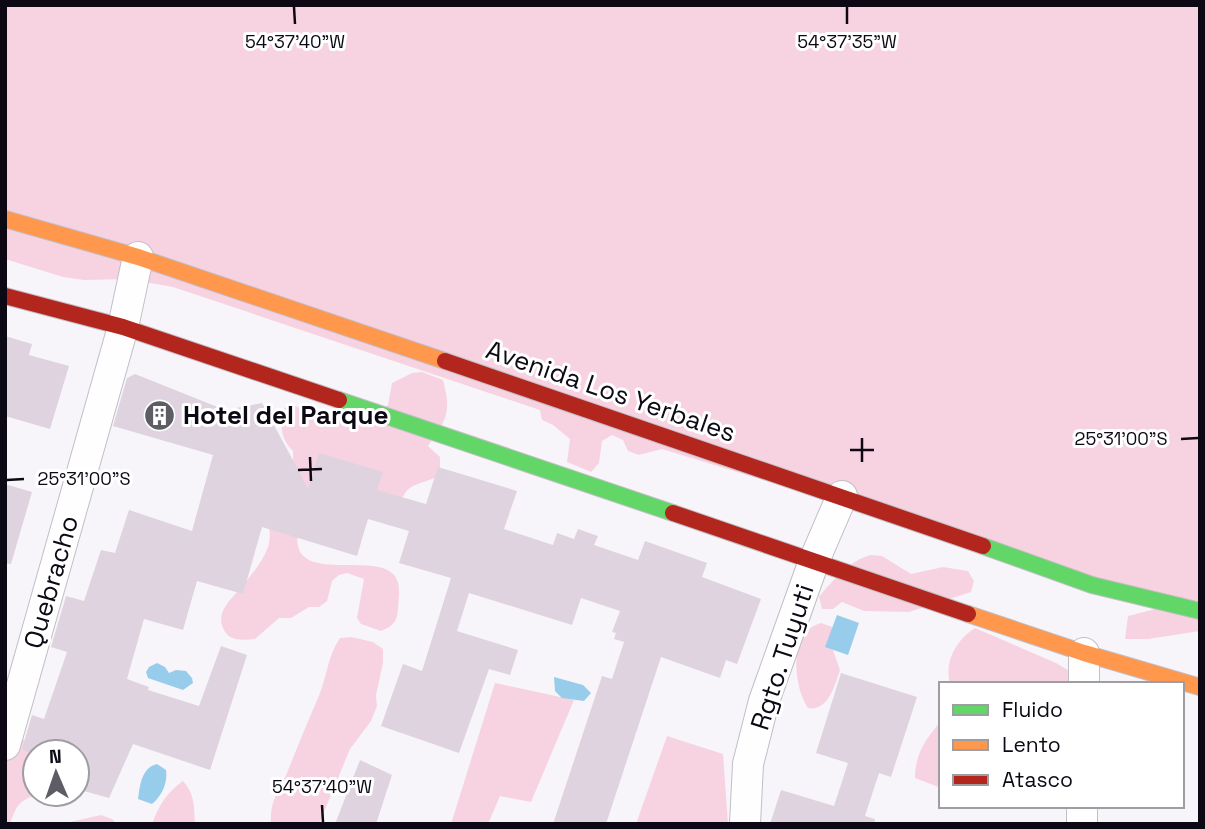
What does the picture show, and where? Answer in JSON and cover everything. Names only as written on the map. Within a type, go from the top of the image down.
[{"type":"street","name":"Avenida Los Yerbales","points":[[5,219],[138,257],[842,496],[1092,585],[1200,611]]},
{"type":"street","name":"Quebracho","points":[[5,745],[123,327],[138,257]]},
{"type":"street","points":[[5,296],[123,327],[1084,653],[1183,682]]},
{"type":"street","name":"Rgto. Tuyuti","points":[[745,824],[748,764],[764,701],[814,561],[842,496]]},
{"type":"street","points":[[1084,653],[1084,682]]},
{"type":"shaded area","points":[[5,5],[1200,5],[1200,631],[1148,639],[1125,639],[1128,616],[1171,605],[662,449],[639,455],[628,451],[623,440],[612,435],[602,441],[599,463],[591,472],[567,462],[570,439],[542,420],[540,410],[173,287],[128,279],[84,280],[63,277],[5,259]]},
{"type":"shaded area","points":[[422,372],[443,380],[447,401],[446,416],[428,446],[440,457],[436,477],[412,487],[402,499],[299,527],[298,546],[305,557],[317,563],[383,568],[394,575],[399,590],[398,612],[394,622],[381,631],[361,624],[357,618],[364,579],[347,573],[332,581],[327,601],[319,607],[309,607],[291,618],[279,618],[255,639],[236,639],[229,636],[221,621],[224,609],[266,552],[271,510],[292,467],[293,451],[283,433],[281,411],[289,404],[334,419],[374,418],[388,405],[392,383],[412,373]]},
{"type":"shaded area","points":[[871,555],[882,556],[911,574],[943,567],[968,571],[974,581],[971,592],[909,612],[864,611],[842,602],[833,609],[822,609],[819,597],[830,584],[849,566]]},
{"type":"shaded area","points":[[821,623],[832,627],[833,650],[840,670],[826,702],[815,708],[808,708],[799,687],[796,661],[803,637],[810,628]]},
{"type":"shaded area","points":[[975,628],[1056,663],[1073,673],[1076,682],[950,682],[950,660],[957,645]]},
{"type":"shaded area","points":[[351,637],[373,642],[383,649],[383,663],[376,695],[377,706],[371,721],[350,749],[319,824],[271,824],[273,802],[321,690],[332,653],[340,638]]},
{"type":"shaded area","points":[[495,683],[574,700],[531,802],[500,796],[488,824],[451,824]]},
{"type":"shaded area","points":[[939,724],[939,787],[915,778],[922,747]]},
{"type":"shaded area","points":[[667,736],[723,754],[728,824],[636,824]]},
{"type":"shaded area","points":[[15,739],[21,740],[21,803],[10,824],[5,824],[5,748]]},
{"type":"shaded area","points":[[183,781],[192,796],[195,824],[152,824],[164,800]]},
{"type":"shaded area","points":[[101,815],[117,824],[61,824]]},
{"type":"water","points":[[837,615],[859,623],[848,655],[825,647]]},
{"type":"water","points":[[157,663],[169,673],[176,670],[186,671],[193,683],[183,690],[148,678],[146,672],[149,667]]},
{"type":"water","points":[[554,677],[583,685],[591,693],[584,701],[562,698],[555,691]]},
{"type":"water","points":[[157,764],[166,770],[166,779],[161,793],[152,804],[138,799],[144,773]]},
{"type":"building","points":[[5,336],[32,344],[29,355],[69,366],[50,429],[5,416]]},
{"type":"building","points":[[135,374],[225,410],[262,403],[308,488],[319,453],[383,472],[377,490],[426,504],[438,467],[517,491],[504,529],[553,545],[557,533],[574,539],[578,529],[598,536],[594,545],[638,560],[645,541],[707,563],[702,577],[761,599],[737,664],[726,660],[720,678],[661,657],[606,824],[553,824],[602,676],[612,679],[624,642],[614,639],[616,633],[612,632],[620,611],[581,598],[572,625],[469,593],[457,631],[518,650],[510,675],[489,669],[459,753],[381,726],[403,664],[422,671],[451,578],[399,563],[409,531],[368,519],[357,556],[262,527],[243,594],[197,581],[183,630],[144,619],[127,679],[149,687],[148,690],[199,706],[221,646],[247,655],[210,770],[133,744],[109,798],[91,793],[91,738],[25,738],[32,715],[44,719],[67,652],[51,647],[66,596],[84,601],[101,550],[115,553],[129,510],[192,531],[213,455],[113,426],[127,378]]},
{"type":"building","points":[[5,484],[32,492],[11,564],[5,563]]},
{"type":"building","points":[[841,673],[917,697],[891,777],[879,773],[865,816],[875,819],[874,824],[770,824],[781,790],[834,806],[848,763],[816,753]]},
{"type":"building","points":[[360,760],[392,775],[376,824],[335,824]]},
{"type":"traffic: fast","points":[[339,400],[673,513]]},
{"type":"traffic: fast","points":[[983,546],[1092,585],[1200,611]]},
{"type":"traffic: slow","points":[[5,219],[138,257],[445,361]]},
{"type":"traffic: slow","points":[[968,614],[1084,653],[1183,682]]},
{"type":"traffic: slow","points":[[1184,682],[1200,687]]},
{"type":"traffic: jam","points":[[5,296],[123,327],[339,400]]},
{"type":"traffic: jam","points":[[445,361],[983,546]]},
{"type":"traffic: jam","points":[[673,513],[968,614]]},
{"type":"place","name":"Hotel del Parque","points":[[160,415]]}]
